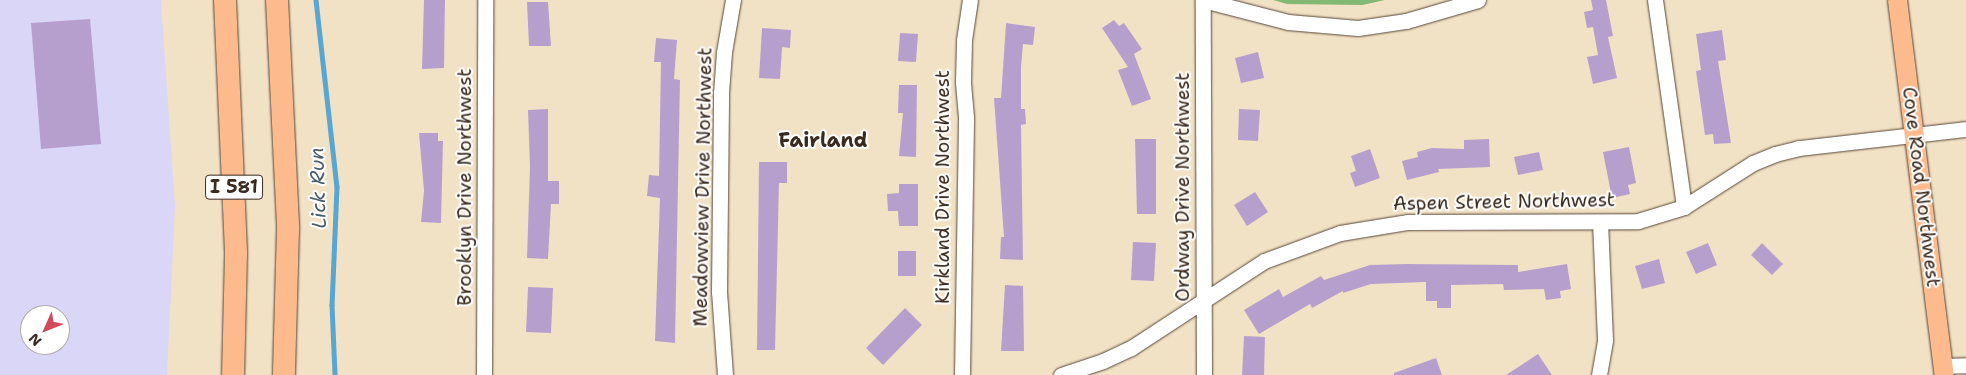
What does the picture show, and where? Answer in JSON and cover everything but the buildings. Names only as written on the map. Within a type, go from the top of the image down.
[{"type":"highway","name":"I 581","points":[[225,0],[236,254],[232,375]]},
{"type":"highway","name":"I 581","points":[[276,0],[288,229],[284,375]]},
{"type":"main road","name":"Cove Road Northwest","points":[[1897,0],[1943,370]]},
{"type":"street","name":"Brooklyn Drive Northwest","points":[[484,375],[485,0]]},
{"type":"street","name":"Meadowview Drive Northwest","points":[[725,375],[719,292],[721,93],[724,52],[733,0]]},
{"type":"street","name":"Kirkland Drive Northwest","points":[[962,375],[966,117],[962,82],[964,40],[970,0]]},
{"type":"street","points":[[1203,0],[1288,22],[1358,28],[1406,21],[1478,0]]},
{"type":"street","name":"Ordway Drive Northwest","points":[[1203,0],[1204,375]]},
{"type":"street","points":[[1655,0],[1684,207]]},
{"type":"street","name":"Aspen Street Northwest","points":[[1061,375],[1103,362],[1131,348],[1264,261],[1292,248],[1381,224],[1638,220],[1684,207],[1753,163],[1775,154],[1799,148],[1966,129]]},
{"type":"street","points":[[1599,375],[1605,340],[1600,222]]},
{"type":"street","points":[[1943,370],[1966,365]]},
{"type":"shaded area","points":[[0,0],[161,0],[175,206],[167,375],[0,375]]},
{"type":"green space","points":[[1273,0],[1385,0],[1362,5],[1287,4]]},
{"type":"waterway","name":"Lick Run","points":[[316,0],[337,187],[332,305],[335,375]]},
{"type":"district","name":"Fairland","points":[[823,140]]}]
